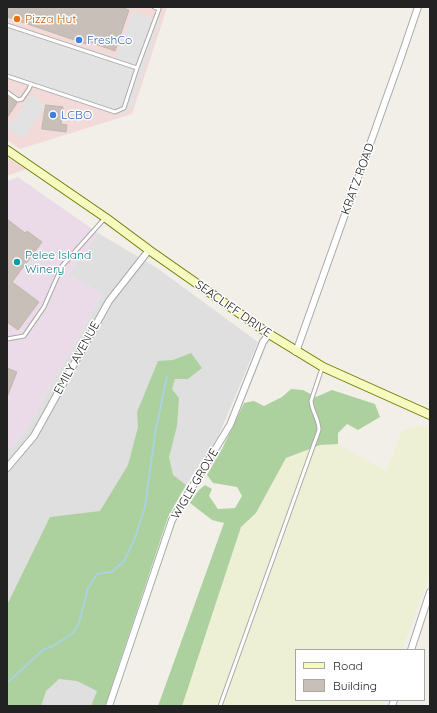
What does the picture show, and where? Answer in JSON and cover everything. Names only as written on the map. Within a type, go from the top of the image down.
[{"type":"main road","name":"SEACLIFF DRIVE","points":[[7,150],[106,218],[268,334],[296,352],[323,367],[430,415]]},
{"type":"street","name":"KRATZ ROAD","points":[[296,352],[418,7]]},
{"type":"street","name":"EMILY AVENUE","points":[[7,468],[34,436],[109,300],[150,250]]},
{"type":"street","name":"WIGLE GROVE","points":[[109,706],[172,520],[230,425],[263,342],[268,334]]},
{"type":"street","points":[[411,649],[430,592]]},
{"type":"lane","points":[[7,76],[115,112],[124,108],[159,9],[154,7]]},
{"type":"lane","points":[[7,25],[137,68]]},
{"type":"lane","points":[[7,92],[18,100],[22,99],[31,84]]},
{"type":"lane","points":[[7,339],[24,336],[44,307],[62,266],[106,218]]},
{"type":"lane","points":[[220,706],[318,430],[319,424],[311,406],[311,401],[318,377],[323,367]]},
{"type":"shaded area","points":[[7,7],[167,8],[132,114],[20,149],[7,140]]},
{"type":"shaded area","points":[[133,11],[160,20],[132,107],[123,114],[7,73],[7,23],[86,52],[92,50],[115,58]]},
{"type":"shaded area","points":[[31,94],[44,104],[43,110],[23,139],[7,128],[7,120],[12,123]]},
{"type":"shaded area","points":[[7,157],[26,169],[7,176]]},
{"type":"shaded area","points":[[18,177],[98,233],[68,275],[102,294],[26,430],[7,452],[7,181]]},
{"type":"shaded area","points":[[98,233],[157,268],[258,342],[218,437],[186,485],[168,516],[105,706],[7,706],[7,452],[26,430],[102,294],[68,275]]},
{"type":"green space","points":[[191,353],[202,368],[188,379],[175,379],[172,389],[179,398],[177,426],[169,457],[173,475],[186,485],[168,517],[105,706],[91,706],[97,691],[77,681],[59,679],[46,691],[41,706],[7,706],[7,605],[50,517],[100,511],[128,465],[138,427],[137,412],[158,361],[173,360]]},
{"type":"green space","points":[[291,389],[303,390],[316,397],[332,390],[375,404],[380,417],[358,430],[347,424],[338,433],[338,444],[320,445],[286,458],[256,513],[241,527],[182,706],[158,706],[224,523],[212,520],[190,503],[198,491],[205,485],[212,489],[209,496],[218,509],[235,508],[242,496],[237,487],[213,483],[207,475],[222,449],[244,403],[254,401],[264,406],[282,397]]},
{"type":"green space","points":[[411,427],[426,427],[430,429],[430,573],[402,649],[295,649],[295,701],[384,701],[382,706],[182,706],[241,527],[256,513],[286,458],[320,445],[338,444],[386,471],[402,431]]},
{"type":"building","points":[[9,7],[120,7],[129,10],[115,51],[87,41],[86,44],[7,17]]},
{"type":"building","points":[[7,96],[17,103],[7,118]]},
{"type":"building","name":"LCBO","points":[[46,105],[63,107],[61,124],[67,125],[66,132],[42,129]]},
{"type":"building","name":"Pelee Island Winery","points":[[7,219],[25,233],[27,231],[42,242],[12,282],[39,302],[18,330],[7,322]]},
{"type":"building","points":[[7,368],[17,372],[7,397]]},
{"type":"waterway","points":[[7,683],[43,650],[53,646],[73,633],[79,623],[88,588],[97,574],[112,572],[124,561],[135,538],[145,507],[155,434],[167,376]]},
{"type":"place","name":"Pizza Hut","points":[[17,19]]},
{"type":"place","name":"FreshCo","points":[[79,40]]},
{"type":"place","name":"LCBO","points":[[53,115]]},
{"type":"place","name":"Pelee Island Winery","points":[[17,262]]}]
